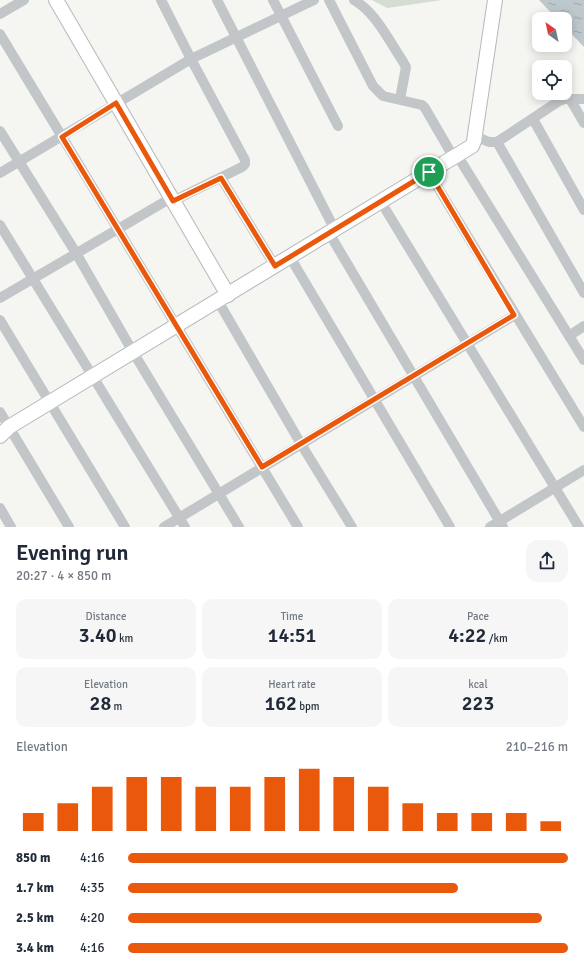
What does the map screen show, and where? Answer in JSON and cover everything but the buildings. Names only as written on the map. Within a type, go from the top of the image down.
[{"type":"street","points":[[0,14],[24,0]]},
{"type":"street","points":[[56,0],[172,199],[301,444],[352,527]]},
{"type":"street","points":[[0,298],[172,199],[221,178],[245,164],[245,160],[161,0]]},
{"type":"street","points":[[216,0],[332,231],[414,375],[502,524]]},
{"type":"street","points":[[273,0],[338,126]]},
{"type":"street","points":[[0,173],[191,59],[314,0]]},
{"type":"street","points":[[328,0],[373,86],[383,96],[417,103],[425,108],[584,360]]},
{"type":"street","points":[[354,0],[364,6],[372,14],[406,67],[400,99]]},
{"type":"street","points":[[5,431],[50,402],[472,146],[475,136],[495,0]]},
{"type":"street","points":[[0,34],[298,527]]},
{"type":"street","points":[[572,99],[584,99]]},
{"type":"street","points":[[475,136],[489,142],[497,142],[559,101],[564,100]]},
{"type":"street","points":[[571,100],[584,123]]},
{"type":"street","points":[[533,119],[584,210]]},
{"type":"street","points":[[0,131],[76,253],[133,352],[239,527]]},
{"type":"street","points":[[497,142],[584,293]]},
{"type":"street","points":[[429,172],[514,315],[584,428]]},
{"type":"street","points":[[221,178],[275,266]]},
{"type":"street","points":[[381,202],[579,527]]},
{"type":"street","points":[[0,225],[185,527]]},
{"type":"street","points":[[290,257],[450,527]]},
{"type":"street","points":[[164,527],[514,315]]},
{"type":"street","points":[[0,320],[125,527]]},
{"type":"street","points":[[569,336],[584,326]]},
{"type":"street","points":[[0,412],[5,431],[69,527]]},
{"type":"street","points":[[490,527],[502,524],[584,470]]},
{"type":"street","points":[[0,508],[12,527]]},
{"type":"shaded area","points":[[372,0],[442,0],[387,8]]},
{"type":"water","points":[[539,0],[584,0],[584,47],[572,34],[572,12],[550,12]]},
{"type":"route","points":[[116,103],[173,201],[221,178],[275,266],[429,172],[514,315],[262,467],[62,137],[116,103]]}]
